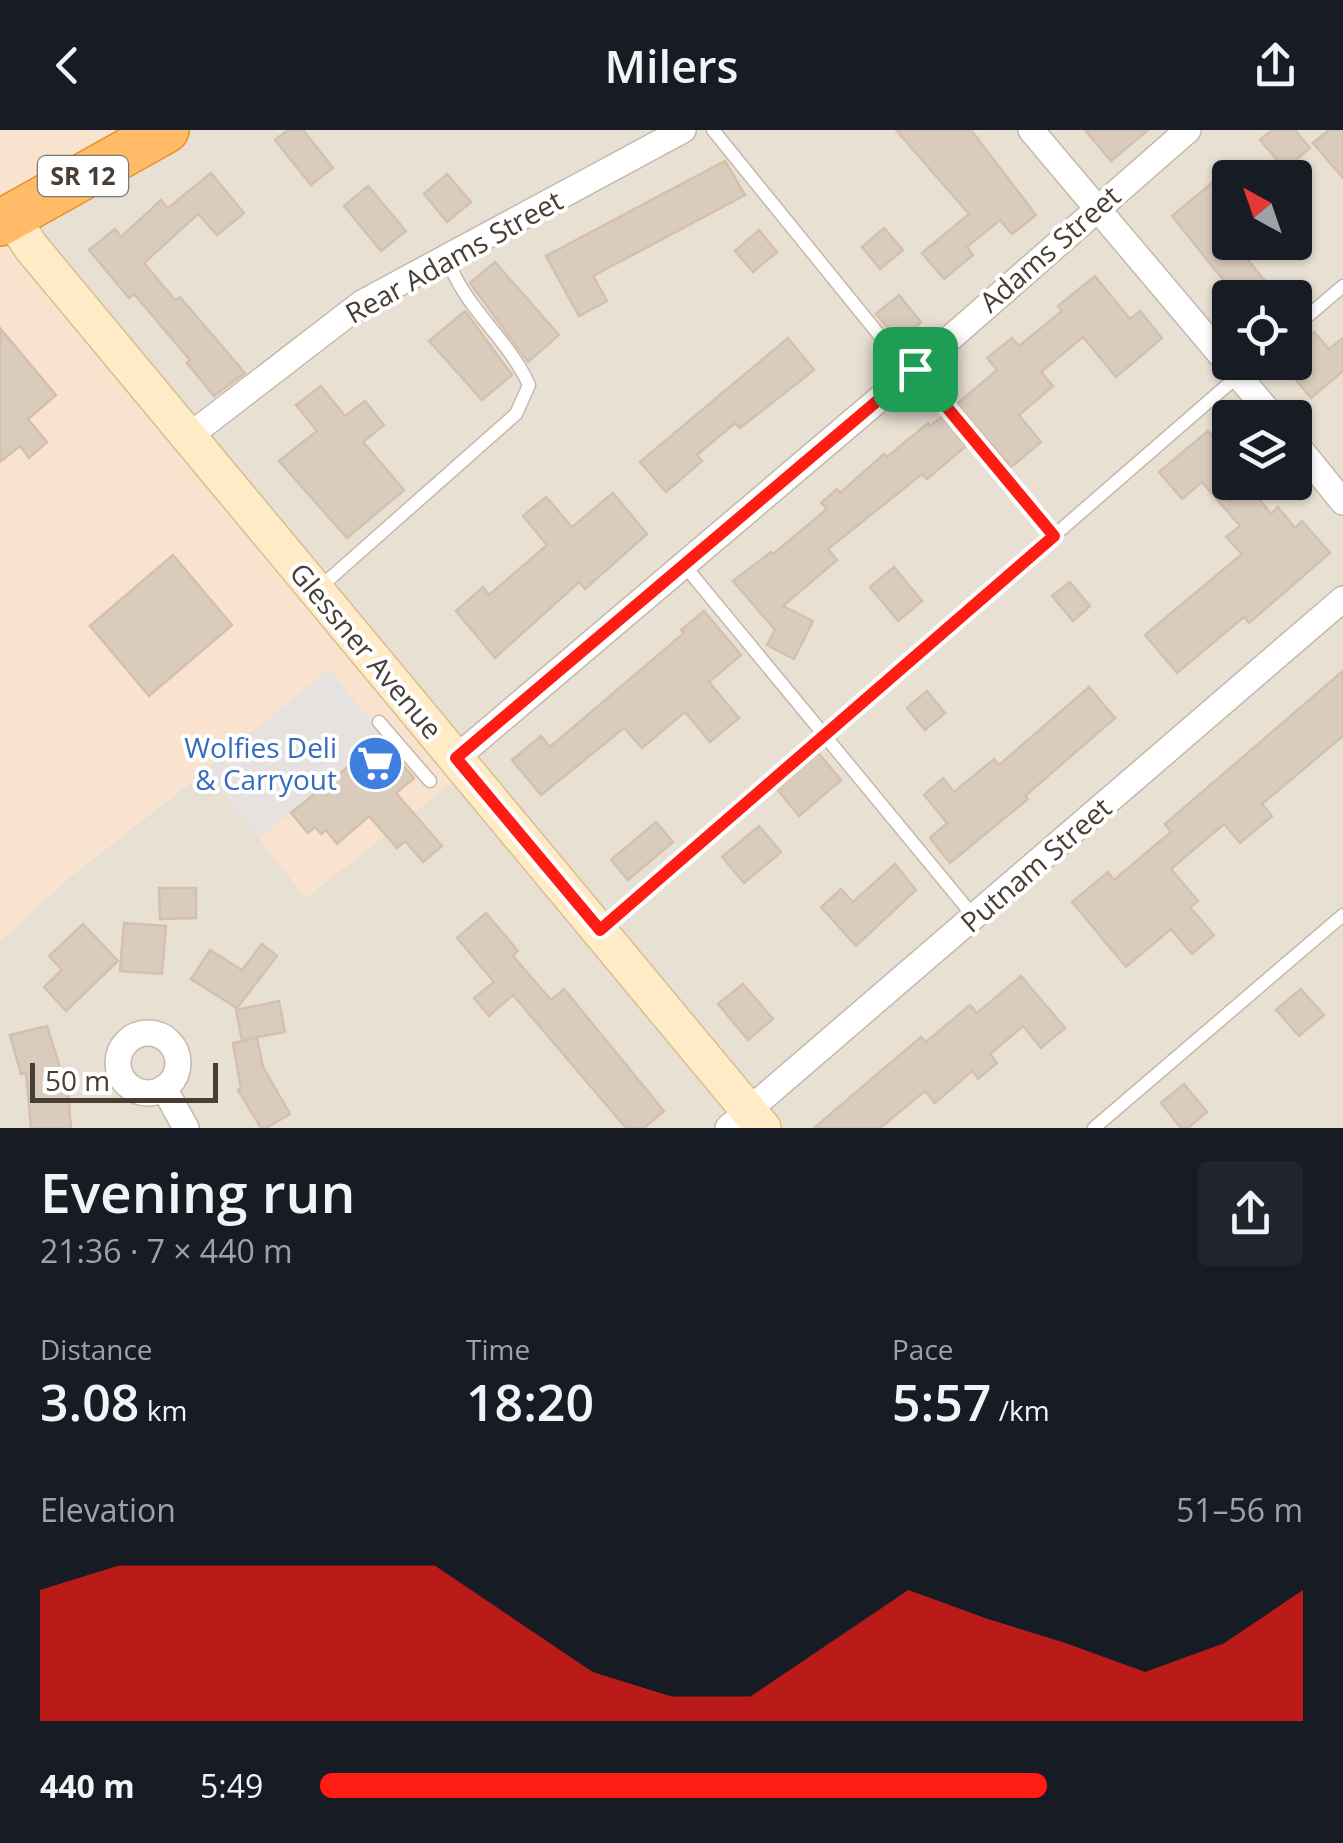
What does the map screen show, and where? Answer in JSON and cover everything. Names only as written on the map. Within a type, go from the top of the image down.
[{"type":"highway","name":"SR 12","points":[[6,220],[166,130]]},
{"type":"street","name":"Rear Adams Street","points":[[188,438],[362,302],[683,130]]},
{"type":"street","points":[[1031,130],[1212,332]]},
{"type":"street","name":"Adams Street","points":[[443,770],[1188,130]]},
{"type":"street","name":"Glessner Avenue","points":[[6,220],[316,591],[443,770],[600,930],[746,1122]]},
{"type":"street","points":[[1312,465],[1343,502]]},
{"type":"street","name":"Putnam Street","points":[[746,1122],[1343,600]]},
{"type":"street","points":[[164,1088],[186,1128]]},
{"type":"lane","points":[[713,130],[1054,536]]},
{"type":"lane","points":[[316,591],[516,414],[529,385],[520,365],[455,283],[446,257]]},
{"type":"lane","points":[[1312,312],[1343,286]]},
{"type":"lane","points":[[600,930],[1233,380]]},
{"type":"lane","points":[[684,565],[975,918]]},
{"type":"lane","points":[[380,722],[443,770]]},
{"type":"lane","points":[[1094,1128],[1343,916]]},
{"type":"shaded area","points":[[0,130],[153,130],[12,217],[467,771],[306,898],[205,770],[71,876],[0,941]]},
{"type":"shaded area","points":[[153,130],[1343,130],[1343,1128],[0,1128],[0,941],[71,876],[206,770],[11,217]]},
{"type":"shaded area","points":[[329,669],[384,737],[259,838],[206,770]]},
{"type":"building","points":[[288,130],[303,130],[333,168],[311,185],[275,140]]},
{"type":"building","points":[[896,130],[971,130],[1036,215],[1012,234],[1000,220],[967,247],[973,255],[944,279],[922,253],[969,214]]},
{"type":"building","points":[[1085,130],[1148,130],[1111,161]]},
{"type":"building","points":[[1272,130],[1295,130],[1310,148],[1296,160],[1277,160],[1260,140]]},
{"type":"building","points":[[1329,130],[1343,130],[1343,178],[1313,143]]},
{"type":"building","points":[[725,161],[745,195],[593,276],[607,301],[579,316],[546,256]]},
{"type":"building","points":[[211,173],[244,213],[217,235],[198,214],[144,263],[175,300],[180,297],[245,373],[214,396],[187,363],[190,360],[134,294],[129,298],[89,250],[115,229],[121,237],[161,200],[168,208]]},
{"type":"building","points":[[447,174],[471,202],[447,222],[424,194]]},
{"type":"building","points":[[1212,183],[1212,260],[1248,260],[1264,280],[1223,280],[1172,216]]},
{"type":"building","points":[[368,186],[406,231],[381,251],[344,206]]},
{"type":"building","points":[[884,228],[903,250],[880,269],[862,247]]},
{"type":"building","points":[[759,230],[777,252],[753,272],[735,251]]},
{"type":"building","points":[[495,262],[559,335],[528,362],[470,283]]},
{"type":"building","points":[[1095,276],[1130,319],[1140,311],[1162,338],[1116,377],[1083,337],[1041,372],[1053,386],[1019,415],[1041,442],[1011,467],[957,404],[997,370],[987,358],[1012,338],[1019,346],[1062,311],[1058,306]]},
{"type":"building","points":[[899,295],[921,322],[899,341],[876,314]]},
{"type":"building","points":[[465,311],[512,375],[482,400],[429,341]]},
{"type":"building","points":[[0,328],[56,395],[28,419],[47,442],[29,458],[20,446],[0,462]]},
{"type":"building","points":[[1312,334],[1329,349],[1343,338],[1343,371],[1311,398],[1296,380],[1312,380]]},
{"type":"building","points":[[788,338],[814,370],[740,428],[735,423],[697,455],[702,461],[666,492],[640,462]]},
{"type":"building","points":[[321,386],[345,416],[365,401],[384,425],[363,442],[404,490],[347,538],[279,461],[317,431],[296,405]]},
{"type":"building","points":[[942,417],[966,446],[927,479],[922,474],[828,549],[837,560],[783,606],[813,621],[794,659],[767,645],[775,630],[733,581],[827,509],[821,503],[837,489],[840,493],[884,454],[887,457],[928,423],[930,426]]},
{"type":"building","points":[[1208,431],[1212,436],[1212,494],[1202,482],[1182,499],[1159,472]]},
{"type":"building","points":[[613,493],[647,534],[585,589],[579,582],[495,658],[456,611],[483,587],[489,595],[547,545],[523,516],[546,497],[572,527]]},
{"type":"building","points":[[1218,500],[1260,500],[1271,514],[1278,507],[1295,528],[1302,521],[1330,553],[1249,623],[1244,617],[1177,673],[1145,635],[1242,554],[1226,537],[1240,526]]},
{"type":"building","points":[[173,555],[232,625],[149,696],[90,626]]},
{"type":"building","points":[[894,567],[922,601],[898,621],[870,587]]},
{"type":"building","points":[[1070,582],[1090,606],[1073,621],[1052,596]]},
{"type":"building","points":[[704,611],[741,655],[709,682],[739,718],[710,742],[685,712],[642,748],[624,728],[541,795],[512,760],[541,736],[550,747],[684,633],[681,630]]},
{"type":"building","points":[[1343,671],[1343,736],[1262,804],[1272,816],[1240,843],[1224,824],[1171,869],[1198,901],[1190,907],[1214,935],[1192,954],[1171,929],[1126,967],[1072,902],[1108,872],[1114,880],[1171,832],[1165,824]]},
{"type":"building","points":[[1089,687],[1115,718],[1025,796],[1028,799],[950,863],[930,838],[947,823],[924,795],[943,778],[954,792],[994,759],[999,765]]},
{"type":"building","points":[[927,691],[945,713],[925,730],[907,708]]},
{"type":"building","points":[[381,740],[414,778],[396,793],[442,846],[423,862],[405,841],[397,848],[369,816],[337,844],[326,830],[321,834],[315,827],[308,833],[291,813]]},
{"type":"building","points":[[818,753],[841,780],[799,816],[777,789]]},
{"type":"building","points":[[656,822],[673,842],[628,880],[611,860]]},
{"type":"building","points":[[759,826],[781,852],[744,883],[722,857]]},
{"type":"building","points":[[895,864],[916,890],[856,946],[821,907],[841,889],[853,902]]},
{"type":"building","points":[[159,888],[196,888],[196,918],[160,919]]},
{"type":"building","points":[[486,913],[518,951],[513,956],[551,1000],[564,989],[664,1111],[644,1128],[626,1128],[513,995],[489,1016],[474,998],[494,982],[457,938]]},
{"type":"building","points":[[124,923],[166,926],[162,974],[120,971]]},
{"type":"building","points":[[83,924],[118,961],[66,1011],[44,987],[62,970],[49,956]]},
{"type":"building","points":[[262,944],[277,956],[237,1008],[191,979],[210,950],[242,970]]},
{"type":"building","points":[[1021,976],[1065,1028],[1041,1048],[1023,1026],[990,1054],[997,1063],[978,1079],[972,1071],[935,1103],[925,1091],[880,1128],[814,1128],[921,1037],[926,1042],[970,1005],[977,1013]]},
{"type":"building","points":[[743,984],[773,1019],[748,1040],[718,1004]]},
{"type":"building","points":[[1301,989],[1324,1015],[1299,1036],[1276,1010]]},
{"type":"building","points":[[279,1001],[285,1032],[242,1040],[236,1010]]},
{"type":"building","points":[[47,1026],[68,1093],[71,1128],[31,1128],[26,1073],[21,1074],[10,1035]]},
{"type":"building","points":[[257,1038],[263,1067],[290,1114],[266,1128],[261,1128],[238,1090],[241,1088],[233,1043]]},
{"type":"building","points":[[1184,1084],[1207,1112],[1188,1128],[1181,1128],[1161,1103]]},
{"type":"place","name":"Wolfies Deli & Carryout","points":[[376,764]]},
{"type":"route","points":[[915,369],[1054,536],[600,930],[456,758],[915,369]]}]
